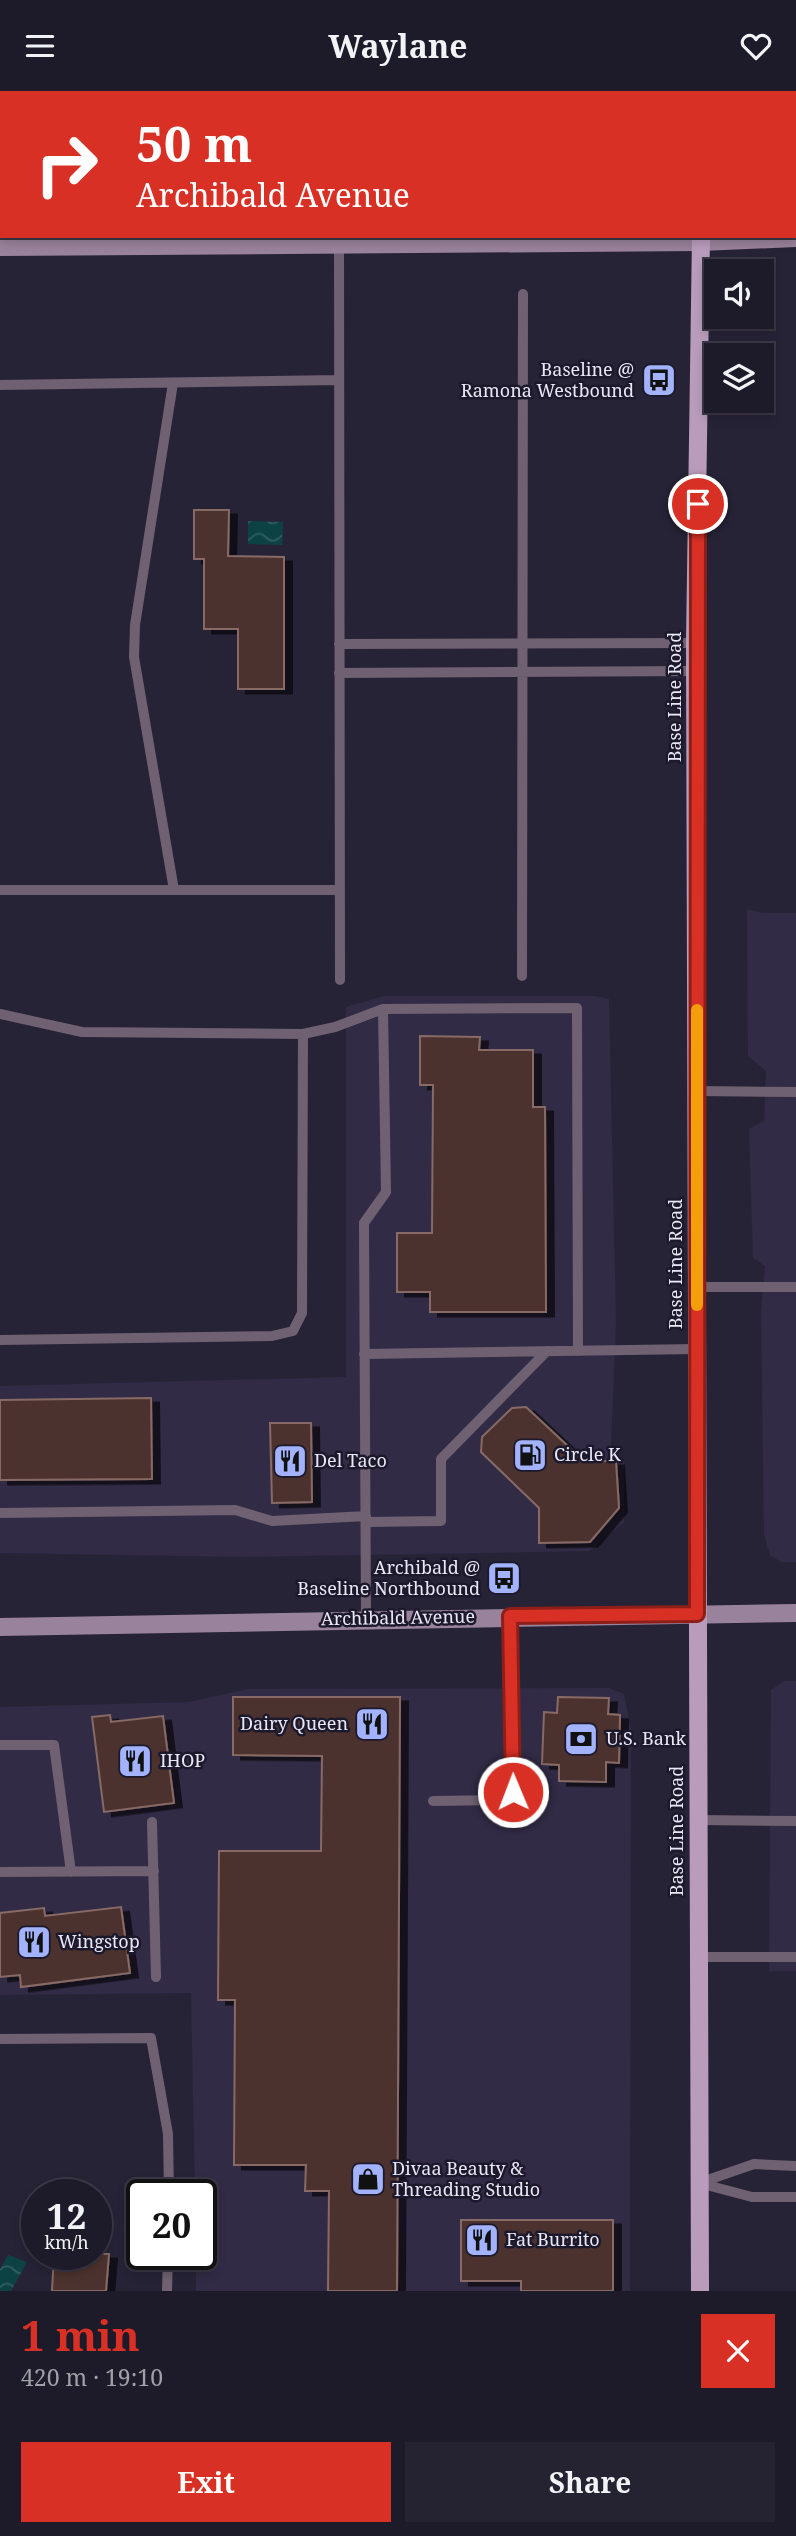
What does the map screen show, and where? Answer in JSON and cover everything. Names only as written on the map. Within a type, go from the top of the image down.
[{"type":"main road","points":[[0,247],[796,238]]},
{"type":"main road","name":"Base Line Road","points":[[699,2291],[695,643],[701,239]]},
{"type":"main road","name":"Archibald Avenue","points":[[0,1627],[796,1613]]},
{"type":"lane","points":[[339,244],[340,980]]},
{"type":"lane","points":[[522,976],[523,294]]},
{"type":"lane","points":[[0,385],[340,380]]},
{"type":"lane","points":[[173,383],[135,625],[134,657],[174,890]]},
{"type":"lane","points":[[339,644],[695,643]]},
{"type":"lane","points":[[339,673],[696,671]]},
{"type":"lane","points":[[0,890],[340,890]]},
{"type":"lane","points":[[0,1014],[82,1032],[303,1034],[335,1027],[383,1009],[576,1008],[578,1351]]},
{"type":"lane","points":[[366,1619],[364,1223],[386,1192],[383,1009]]},
{"type":"lane","points":[[0,1341],[272,1336],[293,1331],[302,1313],[303,1034]]},
{"type":"lane","points":[[697,1091],[796,1092]]},
{"type":"lane","points":[[697,1287],[796,1287]]},
{"type":"lane","points":[[364,1354],[697,1349]]},
{"type":"lane","points":[[0,1513],[234,1510],[272,1521],[441,1521],[441,1459],[547,1351]]},
{"type":"lane","points":[[433,1801],[500,1800],[513,1792],[510,1616]]},
{"type":"lane","points":[[0,1745],[54,1745],[71,1872]]},
{"type":"lane","points":[[698,1820],[796,1821]]},
{"type":"lane","points":[[152,1822],[156,1977]]},
{"type":"lane","points":[[0,1872],[154,1871]]},
{"type":"lane","points":[[698,1957],[796,1957]]},
{"type":"lane","points":[[0,2039],[151,2038],[167,2134],[168,2179]]},
{"type":"lane","points":[[699,2182],[754,2164],[796,2165]]},
{"type":"lane","points":[[699,2182],[752,2197],[796,2197]]},
{"type":"lane","points":[[167,2291],[168,2270]]},
{"type":"shaded area","points":[[747,909],[762,913],[796,913],[796,1562],[781,1562],[770,1555],[764,1534],[761,1313],[765,1266],[753,1258],[749,1129],[764,1121],[766,1071],[748,1056]]},
{"type":"shaded area","points":[[384,996],[595,996],[609,999],[616,1322],[611,1447],[624,1461],[624,1522],[590,1551],[245,1557],[0,1553],[0,1386],[346,1377],[346,1007]]},
{"type":"shaded area","points":[[784,1681],[796,1681],[796,1971],[769,1971],[771,1690]]},
{"type":"shaded area","points":[[609,1688],[624,1694],[631,1729],[630,2291],[196,2291],[196,2270],[217,2270],[217,2179],[195,2179],[191,1993],[0,1995],[0,1707],[189,1702],[248,1689]]},
{"type":"water","points":[[248,521],[283,522],[282,545],[248,544]]},
{"type":"water","points":[[8,2255],[21,2260],[23,2270],[11,2291],[0,2291],[0,2269]]},
{"type":"building","points":[[194,510],[229,510],[228,556],[284,557],[284,689],[238,689],[238,629],[204,629],[204,559],[194,559]]},
{"type":"building","points":[[420,1036],[480,1037],[479,1050],[533,1050],[533,1107],[545,1107],[546,1312],[430,1312],[430,1292],[397,1292],[397,1233],[432,1233],[433,1085],[420,1085]]},
{"type":"building","points":[[151,1398],[152,1479],[0,1480],[0,1400]]},
{"type":"building","points":[[526,1407],[584,1461],[616,1461],[619,1508],[590,1542],[539,1543],[539,1508],[481,1452],[482,1437],[512,1408]]},
{"type":"building","points":[[270,1423],[311,1423],[312,1502],[272,1503]]},
{"type":"building","points":[[233,1697],[400,1697],[397,2291],[328,2291],[329,2191],[305,2191],[306,2165],[234,2165],[235,2000],[218,2000],[219,1851],[321,1851],[322,1756],[233,1755]]},
{"type":"building","name":"U.S. Bank","points":[[558,1697],[609,1698],[608,1714],[620,1715],[619,1763],[606,1762],[606,1782],[559,1781],[559,1765],[542,1764],[544,1712],[557,1713]]},
{"type":"building","points":[[110,1715],[111,1722],[163,1716],[174,1803],[104,1812],[92,1717]]},
{"type":"building","points":[[121,1907],[130,1973],[21,1987],[20,1975],[0,1977],[0,1913],[44,1908],[45,1916]]},
{"type":"building","points":[[461,2220],[613,2220],[613,2291],[521,2291],[521,2281],[461,2281]]},
{"type":"building","points":[[53,2270],[108,2270],[106,2291],[52,2291]]},
{"type":"slow traffic","points":[[697,1010],[697,1305]]},
{"type":"place","name":"Baseline @ Ramona Westbound","points":[[659,380]]},
{"type":"place","name":"Circle K","points":[[530,1455]]},
{"type":"place","name":"Del Taco","points":[[290,1461]]},
{"type":"place","name":"Archibald @ Baseline Northbound","points":[[504,1578]]},
{"type":"place","name":"Dairy Queen","points":[[372,1724]]},
{"type":"place","name":"U.S. Bank","points":[[581,1739]]},
{"type":"place","name":"IHOP","points":[[135,1761]]},
{"type":"place","name":"Wingstop","points":[[34,1942]]},
{"type":"place","name":"Divaa Beauty & Threading Studio","points":[[368,2179]]},
{"type":"place","name":"Fat Burrito","points":[[482,2240]]},
{"type":"route","points":[[513,1792],[510,1616],[697,1614],[695,643],[698,504]]}]
